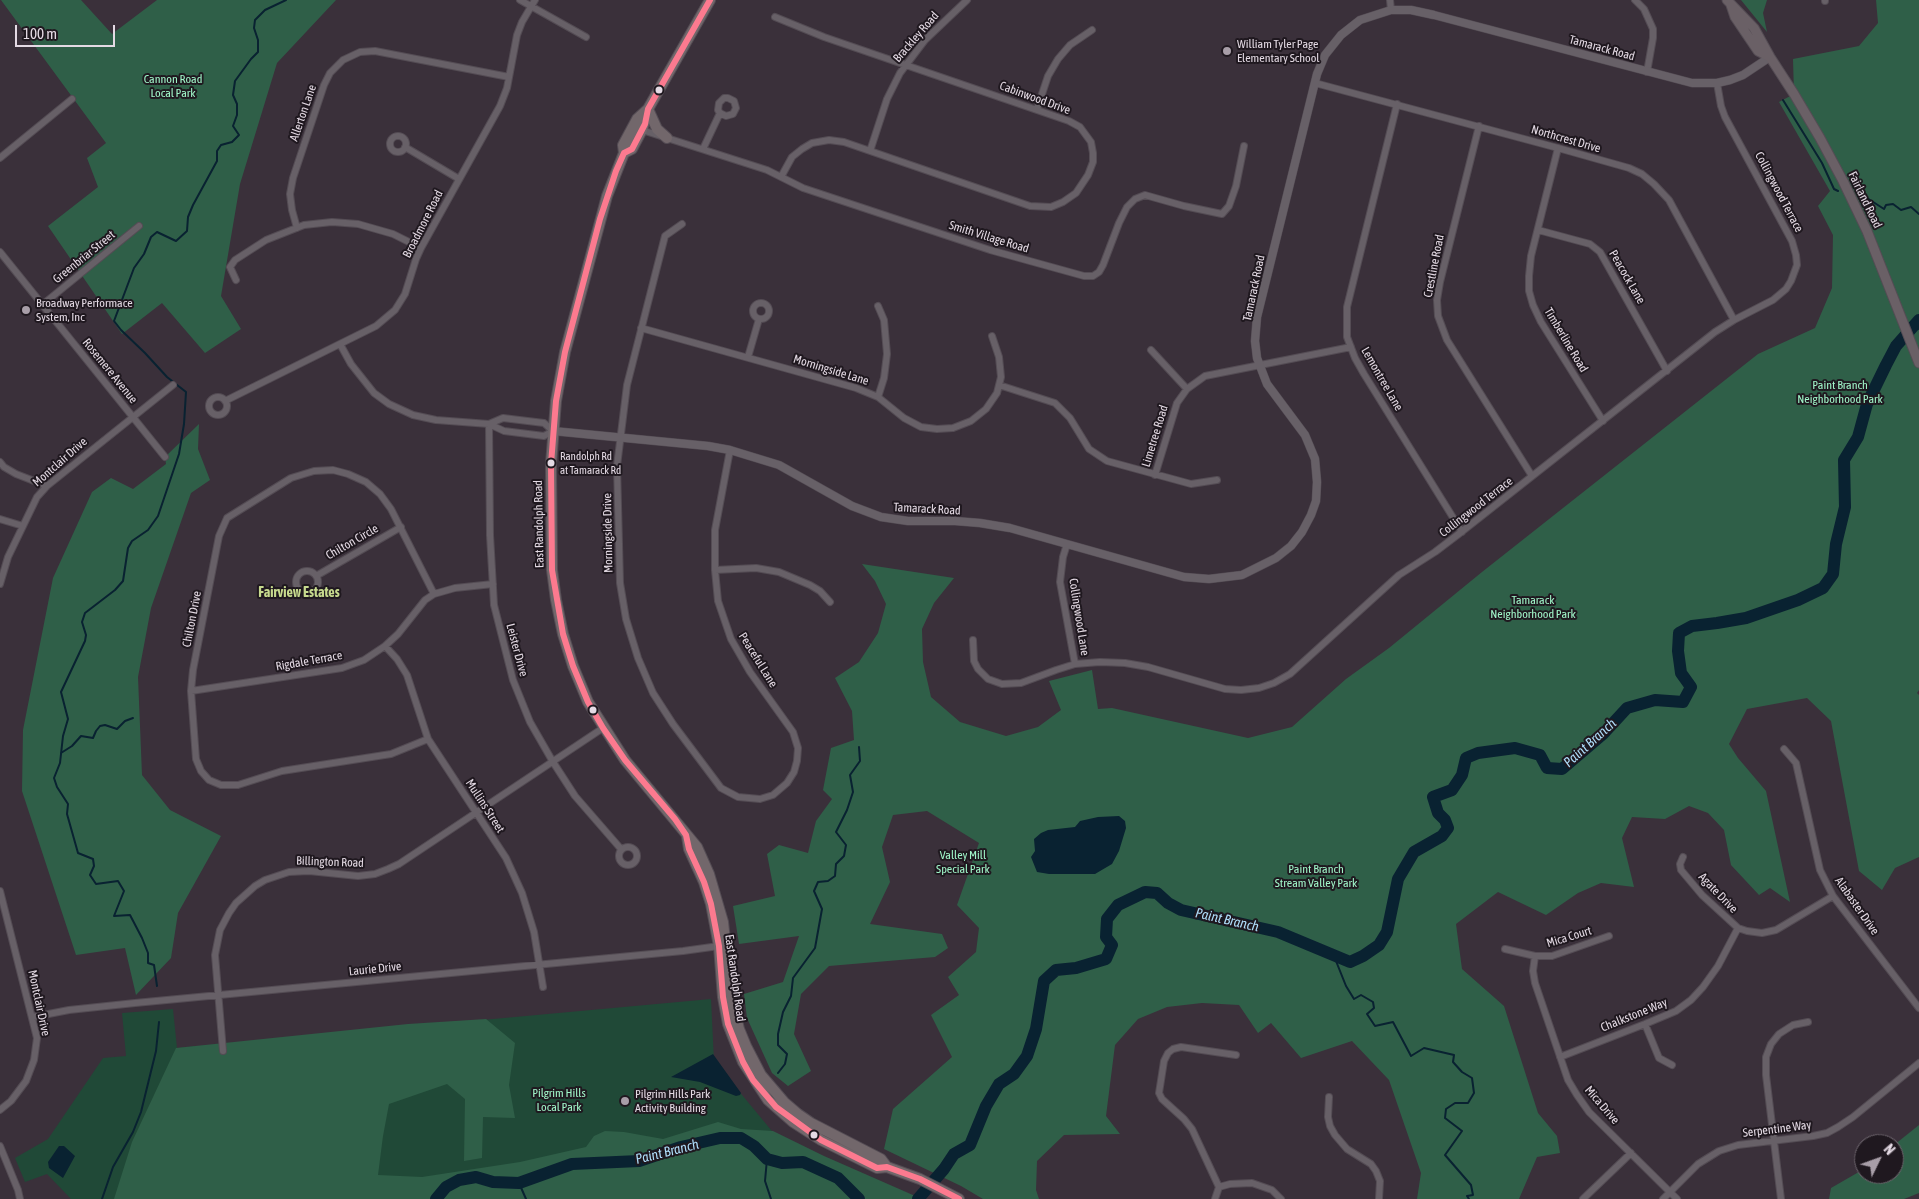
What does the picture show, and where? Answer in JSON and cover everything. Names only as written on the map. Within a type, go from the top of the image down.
[{"type":"main road","name":"East Randolph Road","points":[[624,153],[632,149],[642,130],[648,109],[710,0]]},
{"type":"main road","name":"Fairland Road","points":[[1729,1],[1754,28],[1794,94],[1842,181],[1867,231],[1919,363]]},
{"type":"main road","name":"East Randolph Road","points":[[648,109],[637,119],[623,146],[624,153],[607,196],[565,352],[556,401],[551,464],[552,570],[563,634],[573,666],[588,702],[603,728],[625,760],[697,847],[715,890],[723,922],[731,994],[739,1029],[761,1075],[784,1102],[798,1114],[811,1123],[881,1159],[887,1167]]},
{"type":"main road","points":[[648,109],[657,129],[667,138]]},
{"type":"main road","name":"East Randolph Road","points":[[686,835],[689,849],[704,882],[711,904],[719,946],[723,996],[728,1024],[743,1062],[768,1100],[793,1122],[821,1140],[877,1168],[887,1167],[920,1179],[959,1199]]},
{"type":"street","points":[[520,0],[533,3],[586,37]]},
{"type":"street","points":[[1390,0],[1392,10]]},
{"type":"street","points":[[1635,0],[1644,10],[1653,29],[1654,38],[1647,72]]},
{"type":"street","name":"Brackley Road","points":[[870,151],[888,99],[900,73],[925,40],[963,1]]},
{"type":"street","name":"Broadmore Road","points":[[225,401],[376,326],[395,310],[405,294],[421,248],[500,106],[509,77],[517,34],[533,3]]},
{"type":"street","name":"Tamarack Road","points":[[340,344],[350,364],[374,393],[389,404],[413,415],[436,420],[489,424],[504,431],[544,436],[553,431],[708,446],[730,450],[779,465],[852,506],[881,517],[908,521],[980,523],[1010,528],[1184,577],[1209,579],[1242,575],[1276,558],[1290,546],[1302,532],[1312,515],[1316,500],[1315,459],[1305,435],[1267,384],[1260,365],[1255,341],[1257,317],[1315,83],[1326,55],[1341,35],[1360,20],[1392,10],[1411,10],[1692,83],[1717,83],[1743,75],[1770,57]]},
{"type":"street","name":"Cabinwood Drive","points":[[775,17],[906,65],[1069,121],[1080,127],[1091,142],[1093,153],[1093,162],[1088,175],[1076,193],[1063,202],[1051,207],[1030,206],[844,142],[829,140],[812,143],[802,149],[792,158],[781,177]]},
{"type":"street","points":[[1037,109],[1048,76],[1058,59],[1070,46],[1092,30]]},
{"type":"street","name":"Allerton Lane","points":[[297,228],[291,202],[293,178],[324,85],[330,74],[343,60],[360,52],[375,50],[509,77]]},
{"type":"street","name":"Northcrest Drive","points":[[1315,83],[1479,126],[1629,168],[1642,174],[1669,200],[1734,320]]},
{"type":"street","name":"Collingwood Terrace","points":[[973,640],[974,661],[978,669],[988,679],[1002,684],[1026,682],[1075,664],[1100,662],[1125,663],[1226,689],[1241,690],[1259,688],[1274,683],[1290,674],[1399,575],[1436,552],[1715,332],[1773,300],[1786,289],[1791,281],[1796,265],[1796,255],[1792,241],[1725,117],[1717,83]]},
{"type":"street","points":[[0,158],[72,99]]},
{"type":"street","name":"Lemontree Lane","points":[[1397,104],[1347,307],[1346,325],[1350,347],[1364,374],[1462,532]]},
{"type":"street","points":[[702,149],[720,113]]},
{"type":"street","name":"Crestline Road","points":[[1479,126],[1440,282],[1437,300],[1438,316],[1447,340],[1532,476]]},
{"type":"street","name":"Smith Village Road","points":[[642,130],[767,170],[803,188],[990,250],[1084,276],[1093,276],[1099,272],[1119,223],[1127,207],[1134,199],[1145,195],[1222,214],[1229,206],[1236,186],[1244,146]]},
{"type":"street","points":[[405,148],[459,178]]},
{"type":"street","name":"Timberline Road","points":[[1558,148],[1531,256],[1528,276],[1529,292],[1541,322],[1603,421]]},
{"type":"street","points":[[236,280],[230,267],[234,260],[266,240],[304,225],[332,222],[358,224],[393,234],[421,248]]},
{"type":"street","name":"Morningside Drive","points":[[682,224],[665,236],[627,385],[617,466],[620,583],[626,619],[638,658],[653,693],[673,724],[721,788],[738,797],[760,799]]},
{"type":"street","name":"Greenbriar Street","points":[[42,305],[139,226]]},
{"type":"street","name":"Peacock Lane","points":[[1538,230],[1590,244],[1600,252],[1667,371]]},
{"type":"street","name":"Rosemere Avenue","points":[[0,252],[165,457]]},
{"type":"street","points":[[878,306],[886,335],[887,354],[884,378],[878,397]]},
{"type":"street","points":[[748,357],[759,319]]},
{"type":"street","name":"Morningside Lane","points":[[640,328],[856,388],[878,397],[904,418],[921,426],[937,429],[954,428],[972,420],[986,409],[997,393],[1001,377],[999,357],[992,336]]},
{"type":"street","points":[[1151,350],[1187,388],[1205,376],[1350,347]]},
{"type":"street","name":"Montclair Drive","points":[[0,584],[8,557],[37,497],[47,486],[173,385]]},
{"type":"street","name":"Limetree Road","points":[[999,385],[1055,403],[1070,418],[1082,439],[1097,455],[1106,461],[1155,475],[1177,403],[1187,388]]},
{"type":"street","name":"Tamarack Road","points":[[489,424],[503,418],[544,423],[553,431]]},
{"type":"street","name":"Leister Drive","points":[[489,424],[490,535],[493,584],[498,626],[513,680],[530,722],[553,762],[576,796],[622,849]]},
{"type":"street","name":"Peaceful Lane","points":[[730,450],[715,530],[715,570],[718,601],[731,639],[750,672],[793,732],[798,748],[796,767],[787,783],[773,795],[760,799]]},
{"type":"street","points":[[0,462],[4,467],[16,474],[47,486]]},
{"type":"street","name":"Chilton Drive","points":[[428,738],[391,754],[282,771],[238,785],[221,785],[209,780],[200,771],[196,759],[191,691],[193,670],[219,536],[228,518],[290,478],[314,471],[333,470],[366,482],[380,494],[391,509],[434,594]]},
{"type":"street","points":[[1155,475],[1191,484],[1217,480]]},
{"type":"street","points":[[0,519],[23,526]]},
{"type":"street","name":"Chilton Circle","points":[[316,576],[400,527]]},
{"type":"street","name":"Collingwood Lane","points":[[1067,544],[1063,557],[1060,582],[1075,664]]},
{"type":"street","points":[[715,570],[756,568],[779,572],[810,585],[820,591],[830,602]]},
{"type":"street","name":"Rigdale Terrace","points":[[191,691],[342,668],[364,660],[385,646],[398,634],[425,600],[434,594],[455,588],[493,584]]},
{"type":"street","name":"Mullins Street","points":[[385,646],[408,675],[428,738],[506,858],[522,893],[534,932],[538,964],[544,987]]},
{"type":"street","name":"Billington Road","points":[[223,1051],[216,955],[220,930],[236,902],[265,880],[289,872],[309,871],[358,876],[375,874],[399,864],[603,728]]},
{"type":"street","name":"Alabaster Drive","points":[[1784,749],[1796,763],[1820,870],[1833,896],[1919,1008]]},
{"type":"street","name":"Agate Drive","points":[[1683,857],[1680,864],[1681,870],[1702,895],[1738,928],[1762,933],[1776,930],[1833,896]]},
{"type":"street","name":"Montclair Drive","points":[[0,891],[37,1038],[34,1060],[26,1081],[19,1092],[0,1110]]},
{"type":"street","name":"Chalkstone Way","points":[[1560,1057],[1676,1011],[1691,1000],[1703,987],[1718,966],[1738,928]]},
{"type":"street","name":"Mica Court","points":[[1505,949],[1535,956],[1559,954],[1609,936]]},
{"type":"street","name":"Laurie Drive","points":[[33,1017],[69,1010],[719,946]]},
{"type":"street","name":"Mica Drive","points":[[1535,956],[1533,971],[1535,983],[1568,1080],[1577,1096],[1589,1112],[1676,1199]]},
{"type":"street","points":[[1781,1199],[1766,1074],[1766,1057],[1779,1034],[1793,1024],[1808,1022]]},
{"type":"street","points":[[1645,1024],[1659,1058],[1672,1065]]},
{"type":"street","points":[[1215,1199],[1219,1187],[1192,1129],[1159,1094],[1164,1061],[1168,1053],[1173,1049],[1181,1047],[1236,1055]]},
{"type":"street","name":"Serpentine Way","points":[[1663,1199],[1698,1164],[1719,1151],[1738,1145],[1827,1133],[1853,1117],[1919,1063]]},
{"type":"street","points":[[1329,1097],[1328,1117],[1330,1126],[1347,1149],[1371,1164],[1376,1171],[1380,1181],[1379,1199]]},
{"type":"street","points":[[0,1146],[20,1199]]},
{"type":"street","points":[[1584,1199],[1631,1153]]},
{"type":"street","points":[[1219,1187],[1230,1184],[1252,1183],[1272,1190],[1281,1199]]},
{"type":"green space","name":"Cannon Road Local Park","points":[[1,0],[81,0],[112,34],[157,0],[336,0],[277,63],[240,184],[221,296],[241,329],[205,353],[162,303],[122,334],[48,226],[98,187],[87,158],[106,143]]},
{"type":"green space","points":[[1741,0],[1767,0],[1763,13],[1767,32]]},
{"type":"green space","name":"Paint Branch Stream Valley Park","points":[[1876,0],[1919,0],[1919,690],[1917,693],[1919,695],[1919,857],[1895,868],[1882,890],[1859,871],[1831,721],[1807,698],[1747,709],[1729,744],[1738,758],[1766,791],[1790,902],[1770,888],[1759,895],[1731,865],[1724,830],[1708,813],[1689,806],[1665,819],[1632,817],[1622,838],[1634,887],[1601,883],[1578,893],[1546,915],[1498,892],[1456,924],[1462,969],[1504,1006],[1538,1113],[1557,1136],[1560,1153],[1537,1157],[1519,1199],[1417,1199],[1421,1173],[1389,1080],[1352,1041],[1301,1058],[1271,1023],[1258,1033],[1239,1005],[1202,1003],[1167,1007],[1138,1019],[1115,1045],[1106,1116],[1120,1134],[1064,1135],[1037,1161],[1036,1190],[1039,1199],[983,1199],[961,1186],[884,1149],[893,1109],[952,1057],[931,1015],[959,995],[948,977],[976,952],[979,928],[957,905],[979,843],[927,811],[893,815],[882,847],[890,882],[870,924],[942,934],[948,948],[935,957],[829,966],[801,994],[794,1034],[811,1071],[788,1086],[772,1073],[747,1018],[744,994],[783,982],[799,936],[739,944],[733,906],[775,896],[767,854],[779,845],[808,853],[816,821],[832,799],[823,790],[831,748],[854,740],[852,711],[835,678],[859,662],[878,633],[886,604],[875,581],[862,564],[954,578],[934,603],[922,629],[923,662],[931,697],[960,722],[1006,736],[1038,727],[1061,710],[1049,681],[1092,670],[1098,709],[1112,708],[1248,738],[1292,727],[1346,679],[1389,648],[1758,354],[1815,328],[1832,288],[1833,235],[1818,206],[1830,191],[1779,102],[1794,94],[1793,59],[1859,46],[1878,23]]},
{"type":"green space","points":[[199,424],[198,449],[210,480],[191,493],[151,608],[138,677],[142,775],[170,810],[221,836],[178,913],[171,958],[136,995],[125,948],[76,955],[22,791],[23,730],[53,578],[92,492],[111,478],[133,489],[166,464],[165,457]]},
{"type":"green space","name":"Pilgrim Hills Local Park","points":[[711,999],[714,1061],[800,1165],[894,1199],[71,1199],[47,1174],[25,1182],[15,1158],[48,1139],[103,1058],[126,1056],[122,1013],[173,1009],[177,1048]]},
{"type":"green space","points":[[486,1019],[515,1043],[509,1085],[515,1118],[483,1117],[482,1158],[464,1161],[465,1099],[447,1084],[389,1104],[378,1175],[422,1177],[520,1162],[586,1147],[594,1136],[605,1131],[624,1132],[663,1139],[718,1122],[741,1129],[773,1131],[824,1156],[922,1199],[114,1199],[132,1142],[176,1048],[408,1024]]},
{"type":"green space","points":[[1919,1125],[1919,1193],[1904,1199],[1829,1199],[1831,1188],[1854,1175],[1854,1184],[1904,1184],[1904,1137]]},
{"type":"water","points":[[1119,816],[1125,821],[1126,828],[1119,851],[1112,864],[1095,874],[1049,874],[1037,872],[1031,857],[1035,851],[1034,839],[1041,833],[1048,830],[1075,827],[1080,821],[1098,817]]},
{"type":"water","points":[[713,1054],[741,1093],[740,1095],[736,1096],[700,1082],[671,1077]]},
{"type":"water","points":[[59,1146],[64,1146],[75,1156],[63,1178],[49,1168],[48,1162]]},
{"type":"waterway","points":[[157,986],[154,965],[148,963],[148,953],[130,915],[114,916],[124,891],[118,881],[96,884],[90,875],[94,866],[93,859],[78,853],[67,814],[68,804],[57,787],[54,778],[60,763],[63,736],[68,719],[61,692],[85,641],[86,635],[82,622],[85,613],[115,590],[123,581],[128,548],[132,541],[148,530],[158,516],[179,454],[184,424],[186,392],[167,377],[114,321],[134,268],[144,254],[151,237],[157,232],[176,241],[187,231],[188,217],[217,161],[217,151],[221,145],[232,142],[239,135],[233,126],[237,115],[237,104],[233,95],[235,81],[258,52],[258,40],[254,28],[255,20],[265,10],[286,0]]},
{"type":"waterway","points":[[1783,100],[1822,163],[1834,189],[1838,191]]},
{"type":"waterway","points":[[1863,197],[1884,209],[1886,205],[1893,204],[1901,210],[1911,207],[1919,214]]},
{"type":"waterway","name":"Paint Branch","points":[[918,1199],[944,1169],[954,1154],[970,1145],[986,1106],[999,1084],[1014,1074],[1027,1056],[1036,1029],[1044,981],[1056,970],[1076,968],[1106,959],[1112,945],[1106,937],[1107,919],[1118,905],[1145,892],[1157,893],[1168,903],[1181,910],[1278,932],[1350,962],[1379,945],[1387,932],[1398,879],[1414,852],[1442,836],[1448,828],[1445,820],[1438,813],[1433,797],[1452,790],[1462,775],[1466,758],[1478,753],[1515,748],[1540,755],[1547,768],[1562,769],[1603,734],[1627,708],[1655,700],[1683,702],[1691,687],[1681,673],[1678,651],[1679,633],[1692,626],[1746,618],[1798,600],[1823,588],[1833,574],[1836,544],[1845,507],[1844,460],[1858,437],[1867,404],[1896,346],[1919,320]]},
{"type":"waterway","name":"Paint Branch","points":[[1914,326],[1919,329]]},
{"type":"waterway","points":[[61,753],[72,746],[81,736],[93,738],[100,726],[105,725],[117,729],[125,721],[133,718]]},
{"type":"waterway","points":[[778,1073],[785,1064],[787,1054],[778,1045],[778,1034],[783,1012],[791,996],[793,978],[815,948],[822,909],[814,891],[818,882],[828,881],[835,876],[836,864],[844,856],[846,845],[836,832],[847,810],[853,792],[850,775],[860,761],[859,747]]},
{"type":"waterway","points":[[1334,956],[1346,986],[1354,999],[1361,995],[1373,1002],[1374,1008],[1367,1014],[1375,1026],[1393,1022],[1411,1056],[1424,1048],[1454,1055],[1453,1062],[1462,1072],[1472,1078],[1474,1093],[1468,1103],[1455,1103],[1446,1109],[1445,1118],[1462,1131],[1445,1155],[1471,1185],[1473,1195],[1467,1196],[1469,1199]]},
{"type":"waterway","points":[[102,1199],[113,1167],[133,1132],[141,1112],[156,1051],[159,1022]]},
{"type":"waterway","name":"Paint Branch","points":[[436,1199],[446,1187],[459,1180],[476,1177],[493,1182],[519,1183],[572,1164],[639,1161],[681,1147],[720,1138],[741,1138],[754,1146],[767,1159],[782,1163],[803,1162],[838,1178],[859,1199]]},
{"type":"waterway","points":[[767,1159],[765,1181],[771,1199]]},
{"type":"waterway","points":[[519,1183],[526,1199]]},
{"type":"transit line","points":[[710,0],[648,109],[645,124],[632,149],[624,153],[616,171],[600,219],[565,352],[556,401],[551,464],[552,570],[563,634],[573,666],[588,702],[603,728],[625,760],[675,819],[686,835],[689,849],[704,882],[711,904],[719,946],[723,997],[728,1024],[743,1062],[753,1080],[776,1107],[821,1140],[877,1168],[887,1167],[920,1179],[959,1199]]},
{"type":"place","name":"William Tyler Page Elementary School","points":[[1227,51]]},
{"type":"place","name":"Broadway Performace System, Inc","points":[[26,310]]},
{"type":"place","name":"Randolph Rd at Tamarack Rd","points":[[551,463]]},
{"type":"place","name":"Pilgrim Hills Park Activity Building","points":[[625,1101]]},
{"type":"district","name":"Fairview Estates","points":[[299,593]]},
{"type":"park label","name":"Paint Branch Neighborhood Park","points":[[1840,392]]},
{"type":"park label","name":"Tamarack Neighborhood Park","points":[[1533,607]]},
{"type":"park label","name":"Valley Mill Special Park","points":[[963,862]]}]
